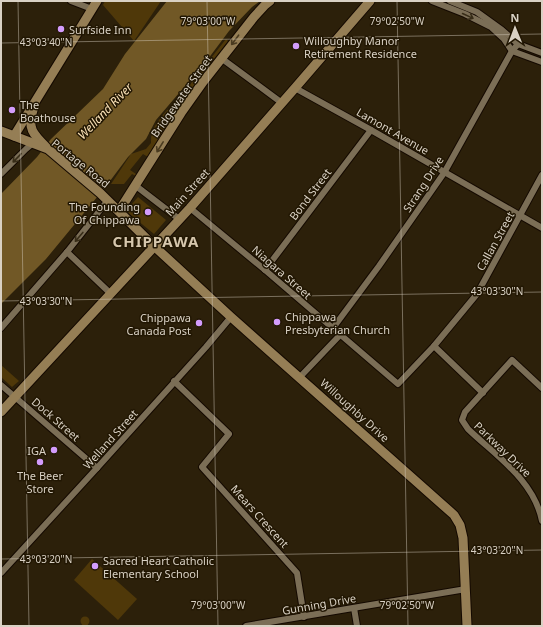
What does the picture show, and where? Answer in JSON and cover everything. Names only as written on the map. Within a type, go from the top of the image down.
[{"type":"main road","name":"Bridgewater Street","points":[[119,211],[181,113],[221,58],[264,5],[270,1]]},
{"type":"main road","name":"Main Street","points":[[1,412],[190,208],[370,1]]},
{"type":"main road","points":[[14,136],[95,5]]},
{"type":"main road","points":[[35,141],[30,125],[32,113],[42,89]]},
{"type":"main road","name":"Portage Road","points":[[1,131],[35,141],[48,149],[107,199],[155,246]]},
{"type":"main road","points":[[107,199],[121,198],[130,195]]},
{"type":"main road","name":"Willoughby Drive","points":[[155,246],[231,316],[454,515],[462,530],[467,626]]},
{"type":"street","points":[[71,1],[95,5]]},
{"type":"street","points":[[432,1],[465,14],[491,27],[504,39],[512,51],[542,62]]},
{"type":"street","points":[[450,1],[477,12],[518,44],[542,53]]},
{"type":"street","name":"Strang Drive","points":[[332,328],[379,266],[444,173],[512,51],[518,44]]},
{"type":"street","points":[[221,58],[282,103]]},
{"type":"street","name":"Lamont Avenue","points":[[295,88],[542,228]]},
{"type":"street","name":"Bond Street","points":[[266,270],[371,130]]},
{"type":"street","points":[[1,174],[35,141]]},
{"type":"street","name":"Callan Street","points":[[398,384],[434,346],[477,294],[542,175]]},
{"type":"street","points":[[136,186],[179,219]]},
{"type":"street","points":[[1,328],[66,252],[107,199]]},
{"type":"street","name":"Niagara Street","points":[[190,208],[266,270],[398,384]]},
{"type":"street","points":[[66,252],[110,293]]},
{"type":"street","name":"Welland Street","points":[[1,573],[206,347],[231,316]]},
{"type":"street","points":[[300,377],[340,335]]},
{"type":"street","points":[[434,346],[483,393],[512,360],[542,388]]},
{"type":"street","name":"Mears Crescent","points":[[174,381],[228,434],[202,467],[297,573],[304,617]]},
{"type":"street","name":"Dock Street","points":[[1,385],[97,468]]},
{"type":"street","name":"Parkway Drive","points":[[483,393],[465,412],[463,416],[463,423],[523,481],[536,503],[542,520]]},
{"type":"street","name":"Gunning Drive","points":[[246,626],[466,589]]},
{"type":"street","points":[[354,608],[357,626]]},
{"type":"shaded area","points":[[105,1],[161,1],[134,41],[103,5]]},
{"type":"shaded area","points":[[226,39],[228,41],[199,79],[148,157],[143,154],[130,170],[136,174],[136,176],[132,174],[124,184],[111,184],[131,154],[146,149],[151,143],[152,133],[158,121],[167,110],[171,109]]},
{"type":"shaded area","points":[[138,197],[166,220],[154,234],[126,211]]},
{"type":"shaded area","points":[[1,365],[19,381],[12,387],[1,377]]},
{"type":"shaded area","points":[[92,559],[137,599],[118,620],[74,580]]},
{"type":"shaded area","points":[[85,616],[90,621],[85,626],[80,621]]},
{"type":"water","name":"Welland River","points":[[167,1],[260,1],[252,7],[229,31],[208,59],[156,120],[146,139],[128,157],[46,259],[1,304],[1,194],[37,157],[51,139],[103,89],[125,54]]},
{"type":"place","name":"Surfside Inn","points":[[61,29]]},
{"type":"place","name":"Willoughby Manor Retirement Residence","points":[[296,46]]},
{"type":"place","name":"The Boathouse","points":[[12,110]]},
{"type":"place","name":"The Founding Of Chippawa","points":[[148,212]]},
{"type":"place","name":"Chippawa Presbyterian Church","points":[[277,322]]},
{"type":"place","name":"Chippawa Canada Post","points":[[199,323]]},
{"type":"place","name":"IGA","points":[[54,450]]},
{"type":"place","name":"The Beer Store","points":[[40,462]]},
{"type":"place","name":"Sacred Heart Catholic Elementary School","points":[[95,566]]},
{"type":"district","name":"CHIPPAWA","points":[[156,241]]}]
